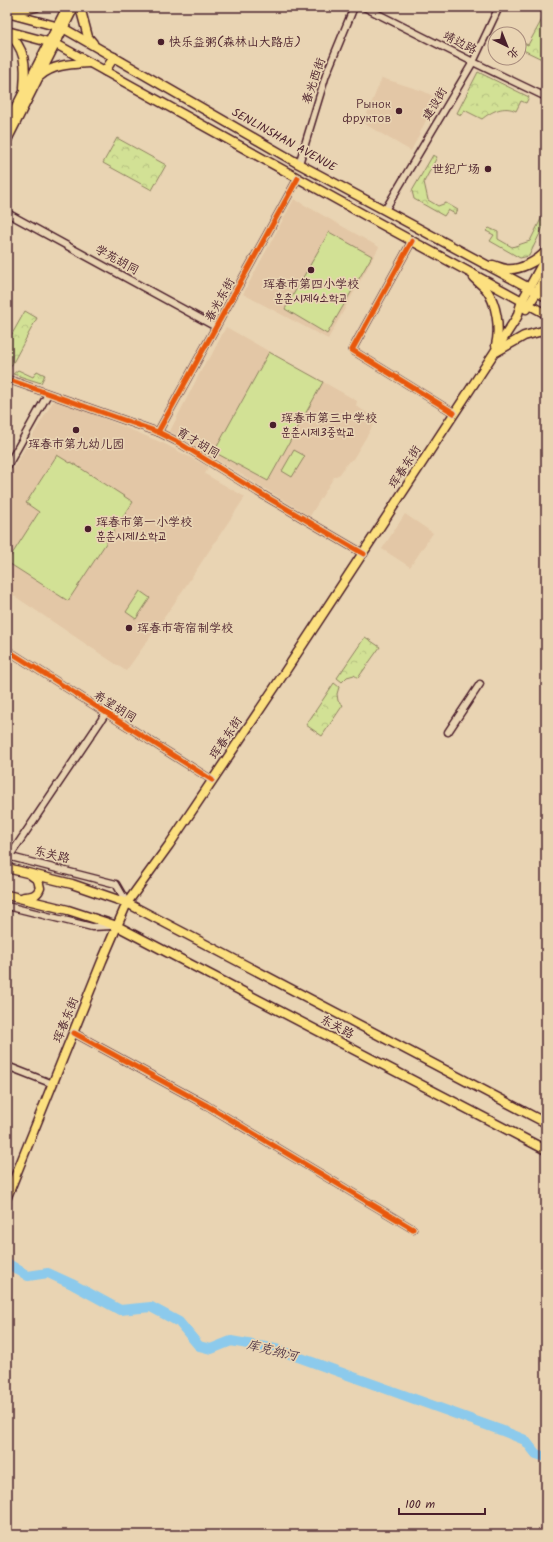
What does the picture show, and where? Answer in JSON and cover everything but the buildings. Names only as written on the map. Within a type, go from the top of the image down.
[{"type":"main road","points":[[7,13],[36,7]]},
{"type":"main road","points":[[7,140],[38,78],[67,7]]},
{"type":"main road","points":[[60,27],[74,7]]},
{"type":"main road","points":[[80,7],[88,37],[98,48]]},
{"type":"main road","name":"SENLINSHAN AVENUE","points":[[7,13],[60,27],[299,164],[546,297]]},
{"type":"main road","points":[[7,32],[53,43],[546,314]]},
{"type":"main road","points":[[7,32],[15,39],[22,51],[24,62],[24,93]]},
{"type":"main road","points":[[7,125],[53,43]]},
{"type":"main road","points":[[106,71],[114,57]]},
{"type":"main road","points":[[38,78],[45,72],[69,64],[91,63]]},
{"type":"main road","points":[[473,259],[507,269],[514,269],[533,263],[546,251]]},
{"type":"main road","points":[[533,290],[546,257]]},
{"type":"main road","points":[[465,270],[486,289],[492,301],[498,324],[498,335],[494,353]]},
{"type":"main road","points":[[533,290],[546,273]]},
{"type":"main road","name":"珲春东街","points":[[7,1198],[127,903],[169,845],[364,554],[533,290]]},
{"type":"main road","points":[[494,353],[524,336],[546,330]]},
{"type":"main road","name":"东关路","points":[[7,868],[72,884],[127,903],[546,1123]]},
{"type":"main road","points":[[11,896],[34,896],[40,888],[38,880],[25,872]]},
{"type":"main road","name":"东关路","points":[[11,896],[68,910],[117,926],[546,1150]]},
{"type":"street","name":"春光西街","points":[[299,164],[326,75],[354,7]]},
{"type":"street","name":"靖边路","points":[[364,7],[546,97]]},
{"type":"street","name":"建设街","points":[[385,210],[473,62],[499,7]]},
{"type":"street","name":"春光东街","points":[[158,432],[298,178]]},
{"type":"street","name":"学苑胡同","points":[[7,213],[216,327]]},
{"type":"street","points":[[412,241],[352,350],[454,413]]},
{"type":"street","name":"育才胡同","points":[[7,379],[158,432],[176,441],[258,492],[364,554]]},
{"type":"street","points":[[7,466],[48,394]]},
{"type":"street","name":"希望胡同","points":[[7,650],[212,780]]},
{"type":"street","points":[[448,732],[480,684]]},
{"type":"street","points":[[8,858],[106,714]]},
{"type":"street","name":"东关路","points":[[8,858],[116,884],[127,903]]},
{"type":"street","name":"东关路","points":[[7,906],[92,927],[117,926]]},
{"type":"street","points":[[74,1033],[206,1105],[413,1229]]},
{"type":"street","points":[[7,1066],[53,1084]]},
{"type":"shaded area","name":"Рынок фруктов","points":[[382,78],[423,91],[437,98],[411,151],[363,123]]},
{"type":"shaded area","name":"珲春市第四小学校 훈춘시제4소학교","points":[[294,199],[379,247],[328,339],[243,294]]},
{"type":"shaded area","name":"珲春市第三中学校 훈춘시제3중학교","points":[[226,327],[357,401],[356,406],[377,419],[353,459],[348,462],[340,474],[334,477],[310,516],[170,431],[206,361],[210,358]]},
{"type":"shaded area","name":"珲春市第一小学校 훈춘시제1소학교","points":[[55,398],[165,444],[208,467],[205,474],[245,497],[173,605],[126,671],[7,591],[7,479]]},
{"type":"shaded area","points":[[405,514],[433,533],[410,567],[382,549]]},
{"type":"green space","points":[[546,12],[546,61],[527,52],[528,45]]},
{"type":"green space","points":[[478,72],[529,97],[526,103],[521,101],[516,111],[512,109],[498,110],[482,119],[464,110],[461,115],[457,113]]},
{"type":"green space","points":[[117,138],[166,165],[152,190],[103,163]]},
{"type":"green space","points":[[433,155],[437,157],[424,182],[428,200],[438,206],[446,203],[458,210],[455,214],[448,210],[444,216],[414,199],[412,191]]},
{"type":"green space","points":[[545,211],[546,221],[529,256],[520,258],[490,241],[494,235],[486,231],[489,228],[498,232],[498,239],[512,247],[530,241]]},
{"type":"green space","points":[[329,232],[372,256],[327,334],[285,309]]},
{"type":"green space","points":[[25,311],[37,318],[8,372],[7,343]]},
{"type":"green space","points":[[269,352],[323,382],[268,481],[214,452]]},
{"type":"green space","points":[[18,370],[33,377],[37,371],[45,375],[41,383],[13,374]]},
{"type":"green space","points":[[294,450],[305,456],[292,477],[282,471]]},
{"type":"green space","points":[[57,455],[70,463],[71,462],[133,502],[68,601],[7,562],[39,512],[26,503]]},
{"type":"green space","points":[[140,591],[150,598],[136,619],[126,612]]},
{"type":"green space","points":[[365,637],[380,647],[358,678],[354,675],[347,677],[342,682],[337,678]]},
{"type":"green space","points":[[334,683],[339,687],[337,694],[338,701],[343,705],[322,736],[306,725]]},
{"type":"waterway","name":"库克纳河","points":[[7,1263],[28,1276],[48,1273],[120,1310],[151,1307],[179,1322],[199,1346],[211,1349],[231,1341],[276,1349],[503,1431],[525,1440],[536,1454],[546,1457]]},
{"type":"cycle path","points":[[158,432],[298,178]]},
{"type":"cycle path","points":[[412,241],[352,350],[454,413]]},
{"type":"cycle path","points":[[7,379],[158,432],[176,441],[258,492],[364,554]]},
{"type":"cycle path","points":[[7,650],[212,780]]},
{"type":"cycle path","points":[[74,1033],[206,1105],[413,1229]]},
{"type":"place","name":"快乐益粥(森林山大路店)","points":[[161,42]]},
{"type":"place","name":"Рынок фруктов","points":[[399,111]]},
{"type":"place","name":"世纪广场","points":[[488,169]]},
{"type":"place","name":"珲春市第四小学校 훈춘시제4소학교","points":[[311,270]]},
{"type":"place","name":"珲春市第三中学校 훈춘시제3중학교","points":[[273,425]]},
{"type":"place","name":"珲春市第九幼儿园","points":[[76,430]]},
{"type":"place","name":"珲春市第一小学校 훈춘시제1소학교","points":[[88,529]]},
{"type":"place","name":"珲春市寄宿制学校","points":[[129,628]]}]
